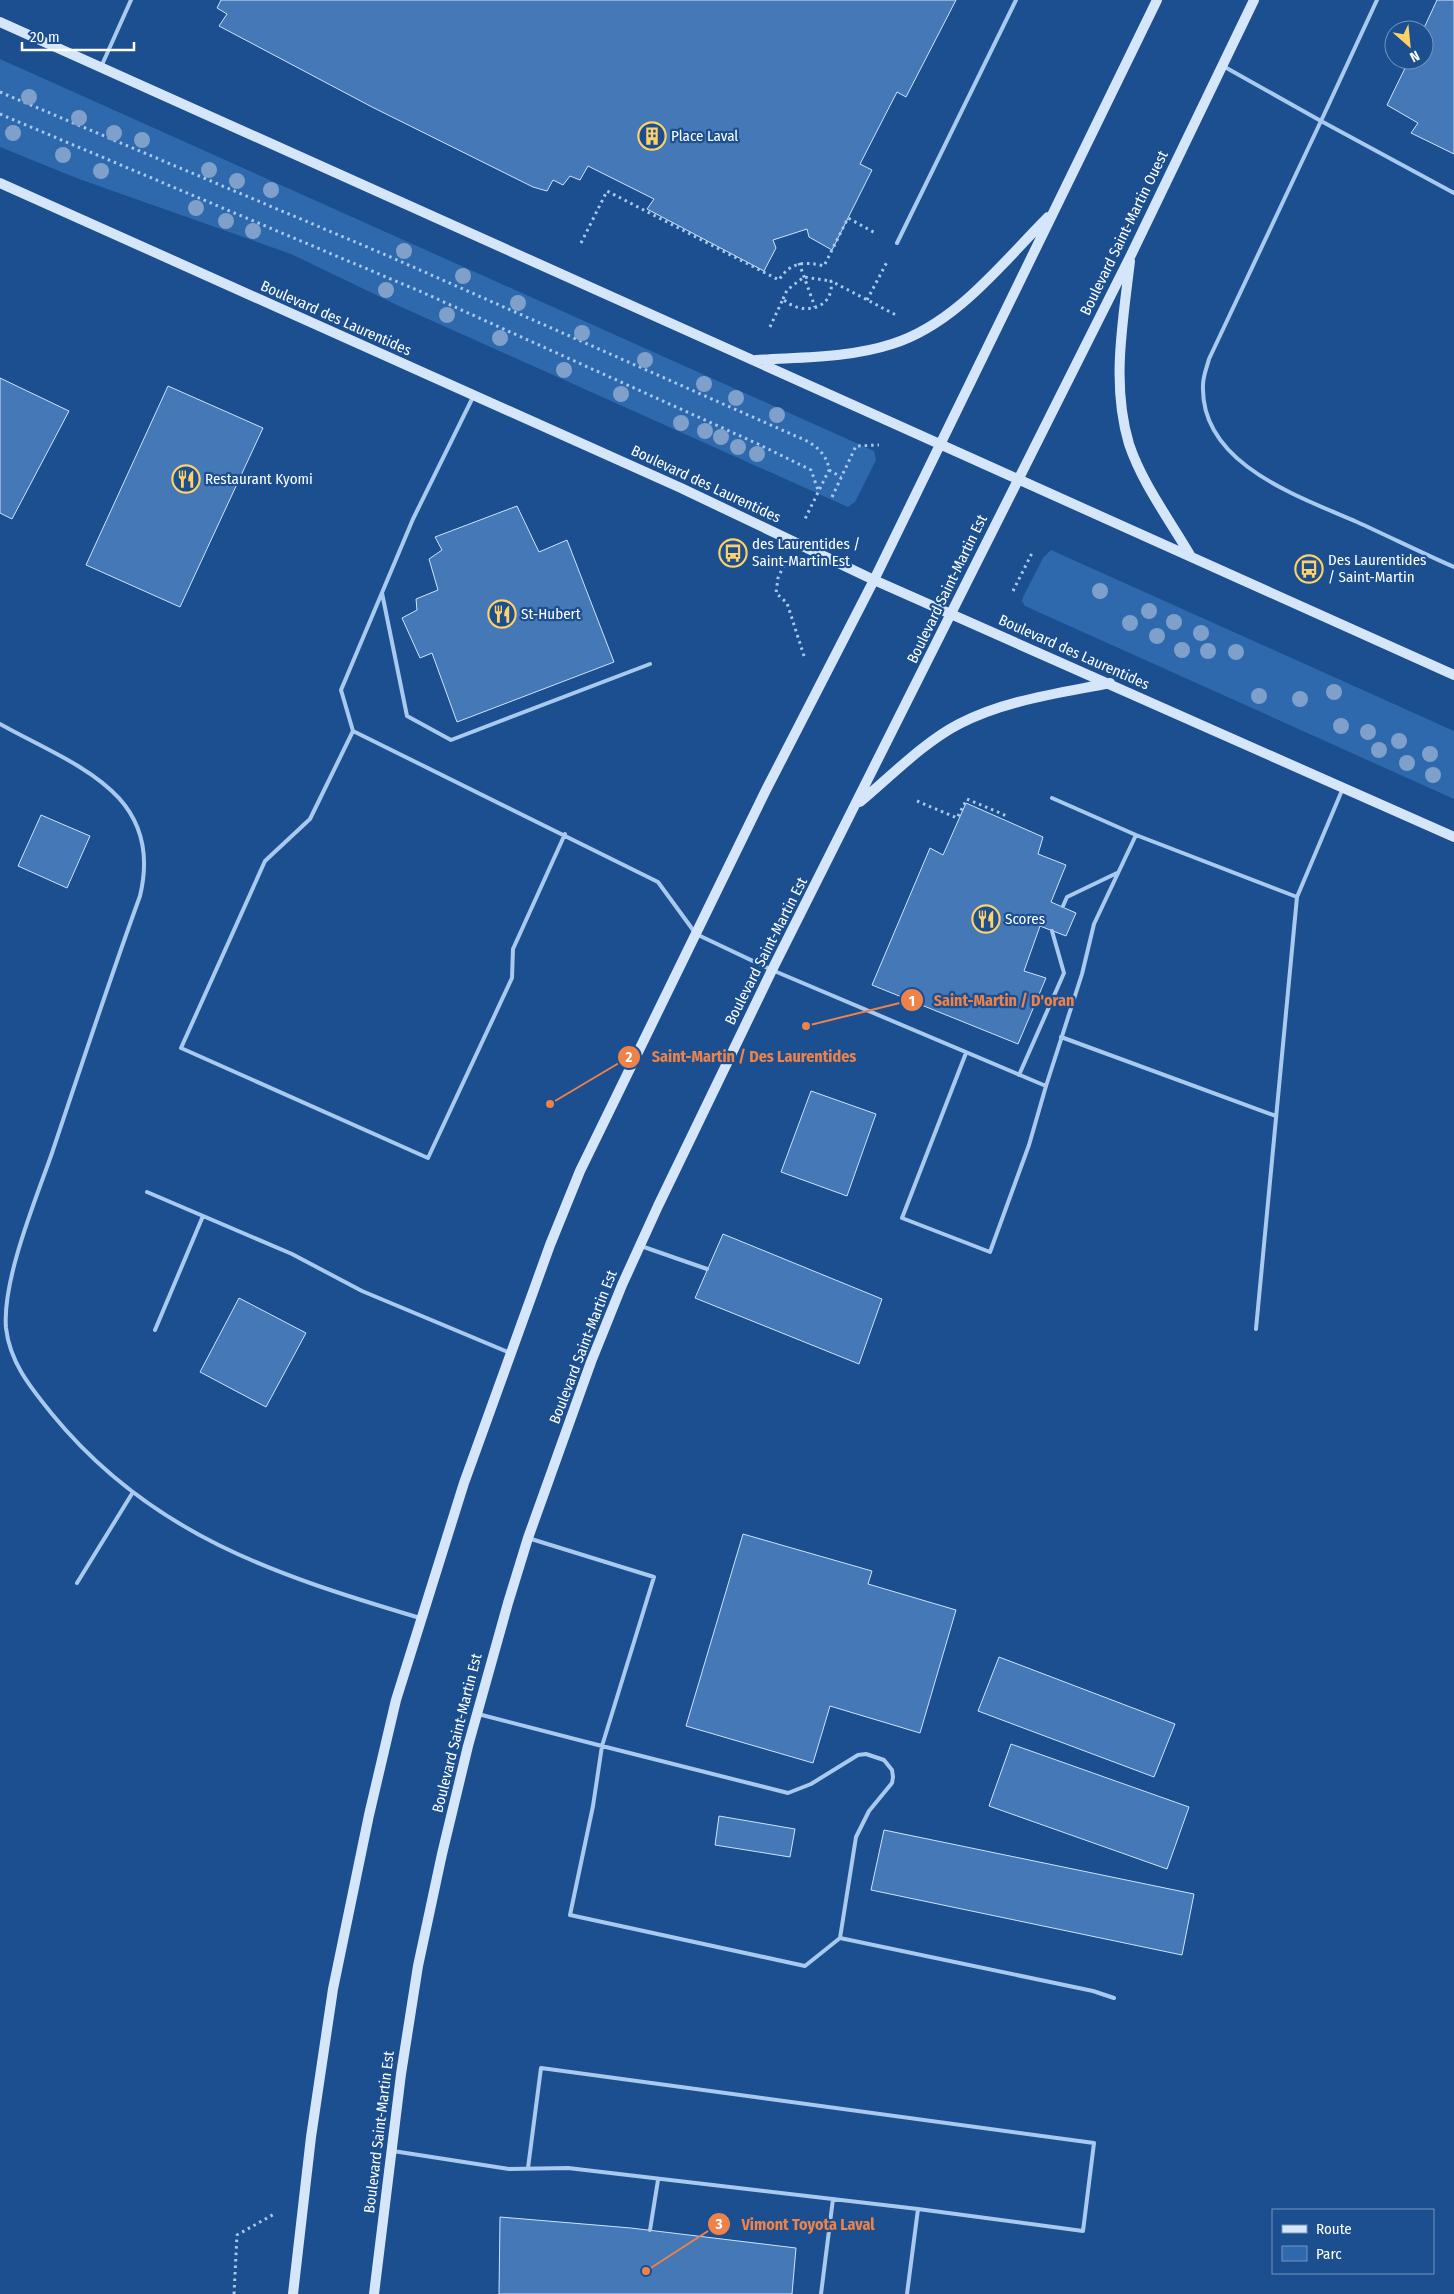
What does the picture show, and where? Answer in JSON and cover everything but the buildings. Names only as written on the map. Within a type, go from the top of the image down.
[{"type":"main road","points":[[293,2294],[311,2136],[333,1989],[352,1890],[396,1700],[420,1618],[464,1483],[510,1353],[580,1171],[816,692],[874,580],[1157,0]]},
{"type":"main road","name":"Boulevard Saint-Martin Ouest","points":[[1018,478],[1130,255],[1254,0]]},
{"type":"main road","points":[[0,22],[1454,675]]},
{"type":"main road","name":"Boulevard des Laurentides","points":[[0,183],[681,488],[874,580],[1454,837]]},
{"type":"main road","points":[[755,360],[852,353],[890,345],[917,334],[940,319],[976,289],[1055,210]]},
{"type":"main road","points":[[1130,255],[1119,371],[1123,420],[1130,445],[1140,469],[1190,555]]},
{"type":"main road","name":"Boulevard Saint-Martin Est","points":[[374,2294],[391,2151],[418,1966],[444,1845],[477,1714],[528,1538],[594,1355],[640,1245],[772,970],[857,805],[1018,478]]},
{"type":"main road","points":[[857,805],[926,747],[958,724],[1008,705],[1110,683]]},
{"type":"lane","points":[[101,67],[131,0]]},
{"type":"lane","points":[[897,243],[1016,0]]},
{"type":"lane","points":[[1377,0],[1209,359],[1203,383],[1205,406],[1211,426],[1220,440],[1231,454],[1253,472],[1346,518],[1454,567]]},
{"type":"lane","points":[[1222,66],[1454,194]]},
{"type":"lane","points":[[474,395],[413,519],[341,690],[353,731],[310,819],[265,861],[181,1048],[428,1158],[512,978],[513,949],[565,834]]},
{"type":"lane","points":[[382,593],[407,716],[451,740],[650,664]]},
{"type":"lane","points":[[0,724],[105,783],[125,803],[132,815],[143,841],[145,869],[140,896],[21,1243],[9,1294],[6,1326],[12,1355],[26,1381],[77,1444],[133,1492],[187,1530],[238,1556],[280,1574],[331,1592],[420,1618]]},
{"type":"lane","points":[[353,731],[565,834],[658,882],[696,934],[772,970],[1046,1086]]},
{"type":"lane","points":[[1256,1328],[1297,897],[1343,787]]},
{"type":"lane","points":[[1052,798],[1136,835],[1297,897]]},
{"type":"lane","points":[[966,1053],[902,1218],[990,1252],[1029,1145],[1082,974],[1094,924],[1136,835]]},
{"type":"lane","points":[[1063,906],[1067,897],[1118,872]]},
{"type":"lane","points":[[1019,1075],[1064,973],[1052,931]]},
{"type":"lane","points":[[1061,1037],[1276,1116]]},
{"type":"lane","points":[[147,1192],[292,1254],[362,1291],[510,1353]]},
{"type":"lane","points":[[155,1330],[203,1216]]},
{"type":"lane","points":[[640,1245],[707,1269]]},
{"type":"lane","points":[[78,1583],[133,1492]]},
{"type":"lane","points":[[477,1714],[602,1746],[788,1794],[811,1784],[858,1755],[866,1754],[884,1760],[892,1770],[892,1783],[869,1811],[856,1838],[840,1938],[805,1966],[570,1915],[593,1806],[602,1746],[654,1577],[528,1538]]},
{"type":"lane","points":[[840,1938],[1093,1991],[1114,1998]]},
{"type":"lane","points":[[391,2151],[509,2169],[568,2168],[1083,2230],[1094,2143],[541,2068],[528,2168]]},
{"type":"lane","points":[[650,2230],[658,2180]]},
{"type":"lane","points":[[821,2294],[833,2199]]},
{"type":"lane","points":[[907,2294],[918,2209]]},
{"type":"path","points":[[0,92],[386,255],[807,441],[821,451],[828,465],[829,470],[824,483],[818,491],[811,470],[716,425],[415,290],[0,114]]},
{"type":"path","points":[[580,243],[607,191],[779,280],[783,273],[799,263],[807,262],[824,266],[848,218],[879,235]]},
{"type":"path","points":[[867,300],[890,255]]},
{"type":"path","points":[[799,263],[815,307]]},
{"type":"path","points":[[770,327],[787,290],[804,277],[831,280],[901,318]]},
{"type":"path","points":[[783,299],[800,309],[815,307],[828,298],[832,289],[831,280]]},
{"type":"path","points":[[832,497],[856,446]]},
{"type":"path","points":[[829,470],[841,477]]},
{"type":"path","points":[[1013,591],[1033,551]]},
{"type":"path","points":[[776,593],[787,603],[816,692]]},
{"type":"path","points":[[917,801],[957,818],[967,799],[1006,816]]},
{"type":"path","points":[[234,2294],[237,2235],[304,2198]]},
{"type":"green space","points":[[0,59],[874,451],[876,460],[855,502],[848,507],[399,306],[291,254],[79,179],[0,147]]},
{"type":"green space","points":[[1051,550],[1454,731],[1454,799],[1025,606],[1022,601],[1023,597],[1043,558]]},
{"type":"place","name":"Place Laval","points":[[652,136]]},
{"type":"place","name":"Restaurant Kyomi","points":[[186,479]]},
{"type":"place","name":"des Laurentides / Saint-Martin Est","points":[[733,553]]},
{"type":"place","name":"Des Laurentides / Saint-Martin","points":[[1309,569]]},
{"type":"place","name":"St-Hubert","points":[[502,614]]},
{"type":"place","name":"Scores","points":[[986,919]]},
{"type":"place","name":"Saint-Martin / D'oran","points":[[806,1026]]},
{"type":"place","name":"Saint-Martin / Des Laurentides","points":[[550,1104]]},
{"type":"place","name":"Vimont Toyota Laval","points":[[646,2271]]}]
